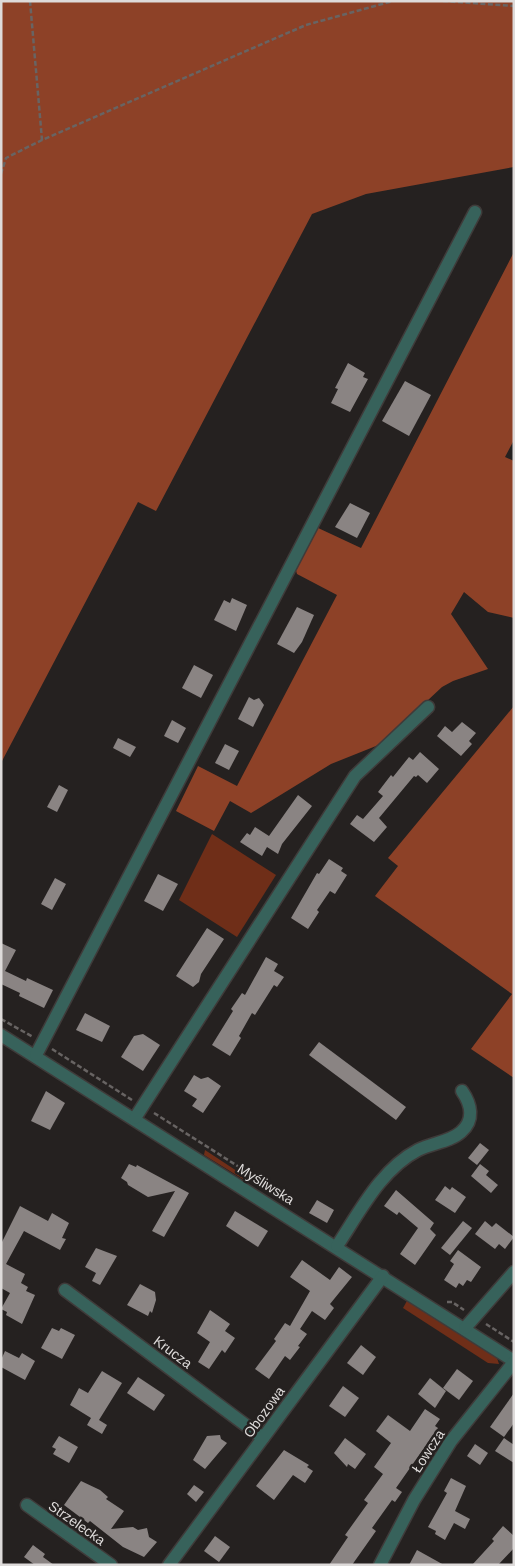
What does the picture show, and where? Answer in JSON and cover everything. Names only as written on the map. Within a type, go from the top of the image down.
[{"type":"street","points":[[36,1055],[475,212]]},
{"type":"street","points":[[135,1118],[355,776],[428,707]]},
{"type":"street","name":"Myśliwska","points":[[1,1035],[36,1055],[337,1246],[514,1361]]},
{"type":"street","points":[[337,1246],[378,1185],[396,1165],[418,1150],[461,1132],[470,1118],[470,1103],[462,1091]]},
{"type":"street","points":[[465,1328],[514,1272]]},
{"type":"street","name":"Obozowa","points":[[169,1565],[382,1276]]},
{"type":"street","name":"Krucza","points":[[65,1290],[263,1438]]},
{"type":"street","name":"Łowcza","points":[[380,1565],[414,1500],[451,1441],[514,1361]]},
{"type":"street","name":"Strzelecka","points":[[27,1505],[111,1565]]},
{"type":"path","points":[[30,1],[42,140]]},
{"type":"path","points":[[1,174],[6,158],[42,140],[306,25],[393,1]]},
{"type":"path","points":[[444,1],[514,6]]},
{"type":"path","points":[[1,1019],[277,1191],[282,1199]]},
{"type":"path","points":[[444,1302],[452,1302],[514,1342]]},
{"type":"shaded area","points":[[1,1],[514,1],[514,167],[366,194],[312,214],[156,511],[138,502],[1,763]]},
{"type":"shaded area","points":[[514,252],[514,440],[505,457],[514,461],[514,618],[488,612],[464,592],[451,614],[488,669],[453,681],[442,687],[381,744],[331,764],[251,813],[230,801],[214,831],[176,811],[198,766],[237,786],[337,595],[297,574],[295,567],[316,527],[361,548]]},
{"type":"shaded area","points":[[514,706],[514,1078],[471,1049],[512,994],[375,896],[398,866],[388,858]]},
{"type":"shaded area","points":[[212,834],[276,875],[237,937],[179,900]]},
{"type":"shaded area","points":[[205,1150],[249,1179],[249,1181],[246,1181],[204,1155]]},
{"type":"shaded area","points":[[408,1299],[497,1358],[499,1364],[488,1363],[403,1308]]},
{"type":"building","points":[[348,363],[365,373],[363,377],[368,379],[350,412],[331,403],[338,389],[335,388]]},
{"type":"building","points":[[405,381],[431,395],[409,436],[382,421]]},
{"type":"building","points":[[350,503],[370,513],[357,538],[335,527]]},
{"type":"building","points":[[232,598],[247,605],[236,631],[214,620],[224,600],[230,603]]},
{"type":"building","points":[[297,607],[314,615],[302,642],[294,653],[277,644]]},
{"type":"building","points":[[194,665],[213,675],[201,698],[182,688]]},
{"type":"building","points":[[249,697],[254,700],[259,698],[264,705],[253,727],[238,719]]},
{"type":"building","points":[[172,720],[186,728],[178,743],[164,736]]},
{"type":"building","points":[[462,722],[476,733],[469,741],[472,744],[461,756],[437,736],[445,726],[452,732]]},
{"type":"building","points":[[118,738],[136,747],[130,757],[113,748]]},
{"type":"building","points":[[225,744],[239,751],[229,770],[215,763]]},
{"type":"building","points":[[420,752],[439,769],[427,783],[418,775],[414,776],[379,818],[387,827],[374,842],[350,824],[357,815],[363,819],[383,796],[378,792],[391,775],[393,777],[409,757],[413,760]]},
{"type":"building","points":[[59,785],[68,790],[57,812],[47,807]]},
{"type":"building","points":[[298,795],[312,806],[282,844],[278,854],[267,847],[262,856],[240,842],[247,833],[250,835],[255,827],[269,836]]},
{"type":"building","points":[[329,859],[343,868],[341,871],[347,875],[335,894],[330,891],[317,910],[319,912],[308,929],[291,918],[317,873],[319,874]]},
{"type":"building","points":[[158,874],[178,884],[163,911],[144,901]]},
{"type":"building","points":[[55,878],[66,884],[52,910],[41,904]]},
{"type":"building","points":[[207,928],[224,939],[201,974],[199,982],[193,987],[176,976]]},
{"type":"building","points":[[1,943],[16,950],[5,971],[26,981],[27,978],[53,990],[44,1008],[19,996],[20,993],[1,984]]},
{"type":"building","points":[[266,957],[278,964],[274,971],[284,977],[277,987],[274,985],[255,1015],[252,1013],[239,1036],[241,1038],[230,1056],[212,1045],[233,1011],[231,1009],[242,993],[245,995]]},
{"type":"building","points":[[85,1013],[110,1026],[102,1042],[76,1030]]},
{"type":"building","points":[[143,1034],[160,1045],[143,1071],[121,1057],[134,1036]]},
{"type":"building","points":[[319,1042],[406,1107],[396,1120],[309,1055]]},
{"type":"building","points":[[194,1075],[201,1079],[208,1077],[221,1086],[203,1113],[192,1106],[197,1099],[184,1091]]},
{"type":"building","points":[[46,1091],[65,1103],[50,1130],[31,1121]]},
{"type":"building","points":[[480,1143],[489,1150],[477,1165],[468,1158]]},
{"type":"building","points":[[129,1164],[136,1167],[137,1165],[189,1193],[164,1237],[152,1231],[175,1191],[148,1197],[128,1185],[121,1178]]},
{"type":"building","points":[[480,1164],[489,1171],[486,1175],[498,1185],[491,1193],[471,1176]]},
{"type":"building","points":[[445,1186],[450,1190],[452,1187],[466,1197],[455,1213],[435,1200]]},
{"type":"building","points":[[396,1190],[434,1223],[430,1229],[436,1235],[415,1265],[400,1254],[418,1228],[399,1212],[397,1215],[384,1206]]},
{"type":"building","points":[[317,1200],[334,1210],[327,1223],[309,1213]]},
{"type":"building","points":[[20,1206],[48,1221],[52,1213],[69,1223],[62,1238],[66,1239],[60,1250],[24,1231],[6,1264],[25,1274],[21,1283],[28,1287],[26,1291],[35,1295],[22,1324],[6,1315],[7,1312],[1,1309],[10,1293],[1,1288],[1,1244]]},
{"type":"building","points":[[235,1211],[268,1231],[258,1247],[226,1226]]},
{"type":"building","points":[[463,1221],[472,1228],[450,1255],[441,1248]]},
{"type":"building","points":[[485,1221],[492,1227],[496,1223],[514,1237],[505,1249],[499,1244],[495,1249],[475,1234]]},
{"type":"building","points":[[96,1248],[117,1256],[100,1285],[92,1281],[96,1273],[85,1267]]},
{"type":"building","points":[[458,1250],[481,1267],[471,1282],[467,1280],[463,1286],[459,1283],[456,1288],[444,1280],[454,1264],[450,1261]]},
{"type":"building","points":[[302,1260],[330,1280],[339,1267],[352,1277],[330,1304],[334,1308],[325,1320],[312,1311],[300,1329],[307,1334],[298,1346],[300,1347],[290,1360],[285,1356],[269,1379],[255,1369],[276,1341],[274,1339],[285,1323],[290,1326],[310,1291],[290,1277]]},
{"type":"building","points":[[140,1284],[155,1292],[156,1300],[152,1313],[150,1311],[148,1316],[127,1305]]},
{"type":"building","points":[[210,1310],[230,1324],[225,1331],[235,1338],[225,1353],[222,1350],[209,1369],[198,1362],[210,1342],[197,1333]]},
{"type":"building","points":[[52,1328],[59,1331],[61,1328],[75,1335],[62,1359],[41,1348]]},
{"type":"building","points":[[361,1345],[376,1357],[363,1375],[347,1363]]},
{"type":"building","points":[[5,1351],[19,1358],[22,1353],[35,1361],[25,1380],[1,1367],[1,1360]]},
{"type":"building","points":[[457,1369],[473,1381],[459,1400],[443,1388]]},
{"type":"building","points":[[102,1371],[122,1383],[99,1420],[107,1425],[102,1434],[87,1425],[91,1418],[70,1405],[79,1388],[88,1393]]},
{"type":"building","points":[[138,1377],[165,1395],[154,1411],[127,1393]]},
{"type":"building","points":[[430,1378],[446,1391],[435,1408],[418,1394]]},
{"type":"building","points":[[343,1386],[359,1398],[345,1417],[329,1406]]},
{"type":"building","points":[[514,1393],[514,1423],[504,1437],[490,1427]]},
{"type":"building","points":[[425,1409],[440,1419],[435,1426],[438,1428],[396,1488],[402,1492],[395,1502],[392,1500],[372,1528],[376,1531],[352,1565],[329,1565],[348,1537],[345,1535],[368,1503],[364,1500],[383,1474],[374,1467],[391,1443],[376,1431],[388,1415],[410,1431]]},
{"type":"building","points":[[220,1435],[221,1439],[227,1443],[205,1469],[193,1460],[207,1436]]},
{"type":"building","points":[[59,1436],[78,1447],[69,1463],[53,1454],[56,1449],[52,1447]]},
{"type":"building","points":[[345,1438],[366,1454],[355,1469],[348,1464],[347,1467],[334,1453]]},
{"type":"building","points":[[504,1438],[514,1445],[514,1463],[495,1451]]},
{"type":"building","points":[[475,1444],[488,1453],[480,1465],[467,1456]]},
{"type":"building","points":[[284,1450],[309,1465],[307,1467],[313,1471],[305,1483],[293,1475],[274,1500],[256,1486]]},
{"type":"building","points":[[451,1478],[466,1486],[455,1511],[470,1519],[465,1529],[454,1523],[445,1540],[435,1534],[436,1531],[428,1527],[447,1493],[444,1491]]},
{"type":"building","points":[[81,1481],[100,1490],[108,1497],[106,1499],[124,1511],[111,1529],[133,1527],[138,1530],[147,1528],[149,1537],[157,1542],[144,1557],[123,1547],[90,1521],[88,1523],[64,1505]]},
{"type":"building","points":[[194,1485],[204,1492],[196,1502],[187,1494]]},
{"type":"building","points":[[503,1526],[514,1536],[514,1548],[498,1565],[472,1565],[494,1541],[492,1539]]},
{"type":"building","points":[[215,1536],[230,1547],[219,1562],[204,1551]]},
{"type":"building","points":[[33,1545],[45,1554],[43,1557],[54,1565],[35,1565],[24,1557]]},
{"type":"building","points":[[417,1550],[444,1565],[409,1565]]}]
